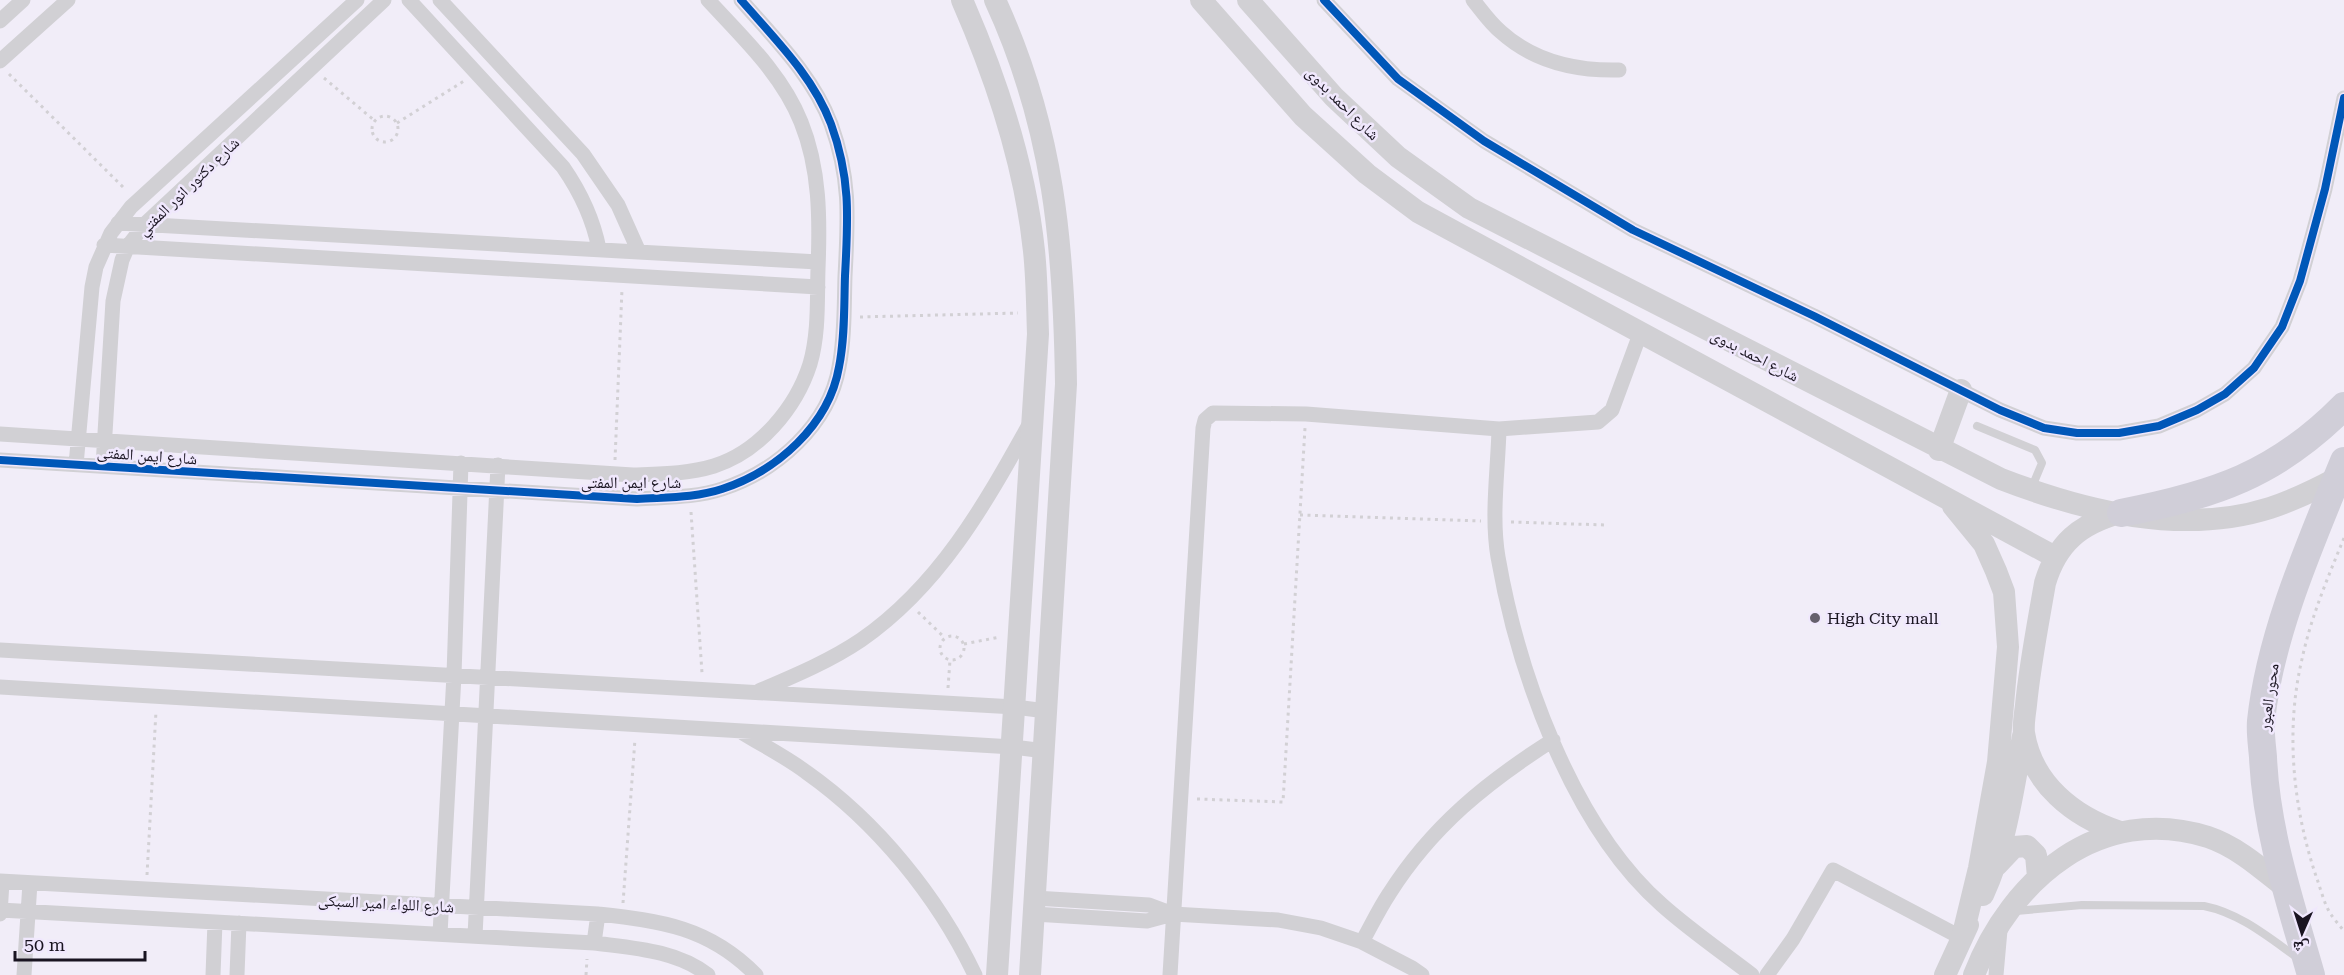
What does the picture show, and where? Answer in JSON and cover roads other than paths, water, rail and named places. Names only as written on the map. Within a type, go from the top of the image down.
[{"type":"highway","points":[[2121,513],[2199,496],[2268,467],[2299,446],[2344,406]]},
{"type":"highway","name":"محور العبور","points":[[2309,970],[2287,889],[2264,787],[2261,723],[2269,670],[2286,611],[2341,469]]},
{"type":"street","points":[[0,21],[23,0]]},
{"type":"street","points":[[4,67],[68,0]]},
{"type":"street","name":"شارع دكتور انور المفتي","points":[[76,465],[92,287],[104,245],[118,223],[138,201],[357,0]]},
{"type":"street","name":"شارع دكتور انور المفتي","points":[[103,466],[113,301],[122,260],[128,246],[145,224],[384,0]]},
{"type":"street","points":[[409,0],[563,167],[589,210],[599,249]]},
{"type":"street","points":[[440,0],[583,154],[618,205],[639,252]]},
{"type":"street","name":"شارع ايمن المفتى","points":[[0,434],[614,473],[675,474],[714,465],[741,453],[764,436],[784,414],[810,364],[816,334],[818,287],[817,184],[811,152],[801,120],[786,91],[766,64],[708,0]]},
{"type":"street","name":"شارع ايمن المفتى","points":[[0,460],[637,499],[690,496],[723,489],[758,473],[790,450],[812,427],[829,399],[839,368],[848,202],[843,161],[830,122],[806,78],[741,0]]},
{"type":"street","points":[[962,0],[996,86],[1020,168],[1034,251],[1038,334],[997,975]]},
{"type":"street","points":[[995,0],[1021,64],[1039,123],[1053,188],[1065,312],[1066,384],[1030,975]]},
{"type":"street","name":"شارع احمد بدوى","points":[[1201,0],[1303,116],[1367,174],[1418,212],[2055,557]]},
{"type":"street","name":"شارع احمد بدوى","points":[[1248,0],[1334,97],[1398,157],[1470,208],[1981,471],[2060,500],[2158,519],[2195,520],[2233,517],[2269,508],[2304,495],[2341,469]]},
{"type":"street","points":[[1324,0],[1398,79],[1484,141],[1633,230],[1814,316],[2000,410],[2044,428],[2077,433],[2119,433],[2158,426],[2197,410],[2225,394],[2254,368],[2282,327],[2300,281],[2325,189],[2344,98]]},
{"type":"street","points":[[1473,0],[1500,31],[1521,46],[1544,58],[1581,69],[1619,70]]},
{"type":"street","points":[[118,223],[818,262]]},
{"type":"street","points":[[231,229],[231,252]]},
{"type":"street","points":[[104,245],[818,287]]},
{"type":"street","points":[[1170,975],[1205,420],[1213,413],[1306,414],[1499,429],[1598,422],[1607,417],[1617,399],[1640,334]]},
{"type":"street","points":[[1940,450],[1961,390]]},
{"type":"street","points":[[756,693],[811,668],[861,640],[930,580],[953,552],[994,489],[1033,417]]},
{"type":"street","points":[[1499,429],[1496,522],[1498,555],[1519,650],[1533,696],[1553,740],[1583,803],[1627,868],[1661,905],[1752,975]]},
{"type":"street","points":[[440,934],[454,675],[461,463]]},
{"type":"street","points":[[475,936],[498,465]]},
{"type":"street","points":[[1945,496],[1984,544],[2004,592],[2008,647],[1998,762],[1979,868],[1962,938]]},
{"type":"street","points":[[1945,975],[1996,866],[2004,835],[2024,731],[2028,686],[2045,583],[2055,557],[2068,541],[2095,521],[2121,513]]},
{"type":"street","points":[[0,650],[947,703],[1046,711]]},
{"type":"street","points":[[0,687],[1012,747],[1045,751]]},
{"type":"street","points":[[740,731],[806,772],[866,822],[918,880],[961,945],[975,975]]},
{"type":"street","points":[[2024,731],[2033,760],[2053,793],[2073,810],[2102,826],[2120,832]]},
{"type":"street","points":[[1362,942],[1396,884],[1423,848],[1461,807],[1504,771],[1553,740]]},
{"type":"street","points":[[1974,975],[2004,917],[2038,877],[2063,856],[2091,841],[2120,832],[2165,829],[2208,838],[2248,857],[2287,889]]},
{"type":"street","points":[[1996,866],[2014,847],[2027,846],[2036,855],[2038,877]]},
{"type":"street","points":[[1767,975],[1793,939],[1833,870],[1962,938]]},
{"type":"street","points":[[0,911],[1,881]]},
{"type":"street","name":"شارع اللواء امير السبكى","points":[[1,881],[598,914],[655,920],[686,928],[715,941],[741,960],[756,975]]},
{"type":"street","points":[[24,975],[30,883]]},
{"type":"street","points":[[1034,906],[1147,921],[1173,914],[1278,920],[1321,928],[1362,942],[1422,975]]},
{"type":"street","name":"شارع اللواء امير السبكى","points":[[0,911],[594,943],[648,950],[676,958],[708,975]]},
{"type":"street","points":[[594,943],[598,914]]},
{"type":"street","points":[[1996,975],[2004,917]]},
{"type":"street","points":[[213,975],[215,922]]},
{"type":"street","points":[[237,975],[239,923]]},
{"type":"lane","points":[[1977,426],[2031,448],[2039,454],[2042,464],[2031,491]]},
{"type":"lane","points":[[2004,917],[2082,905],[2204,906],[2220,909],[2243,921],[2309,970]]},
{"type":"place","name":"High City mall","points":[[1815,618]]}]
